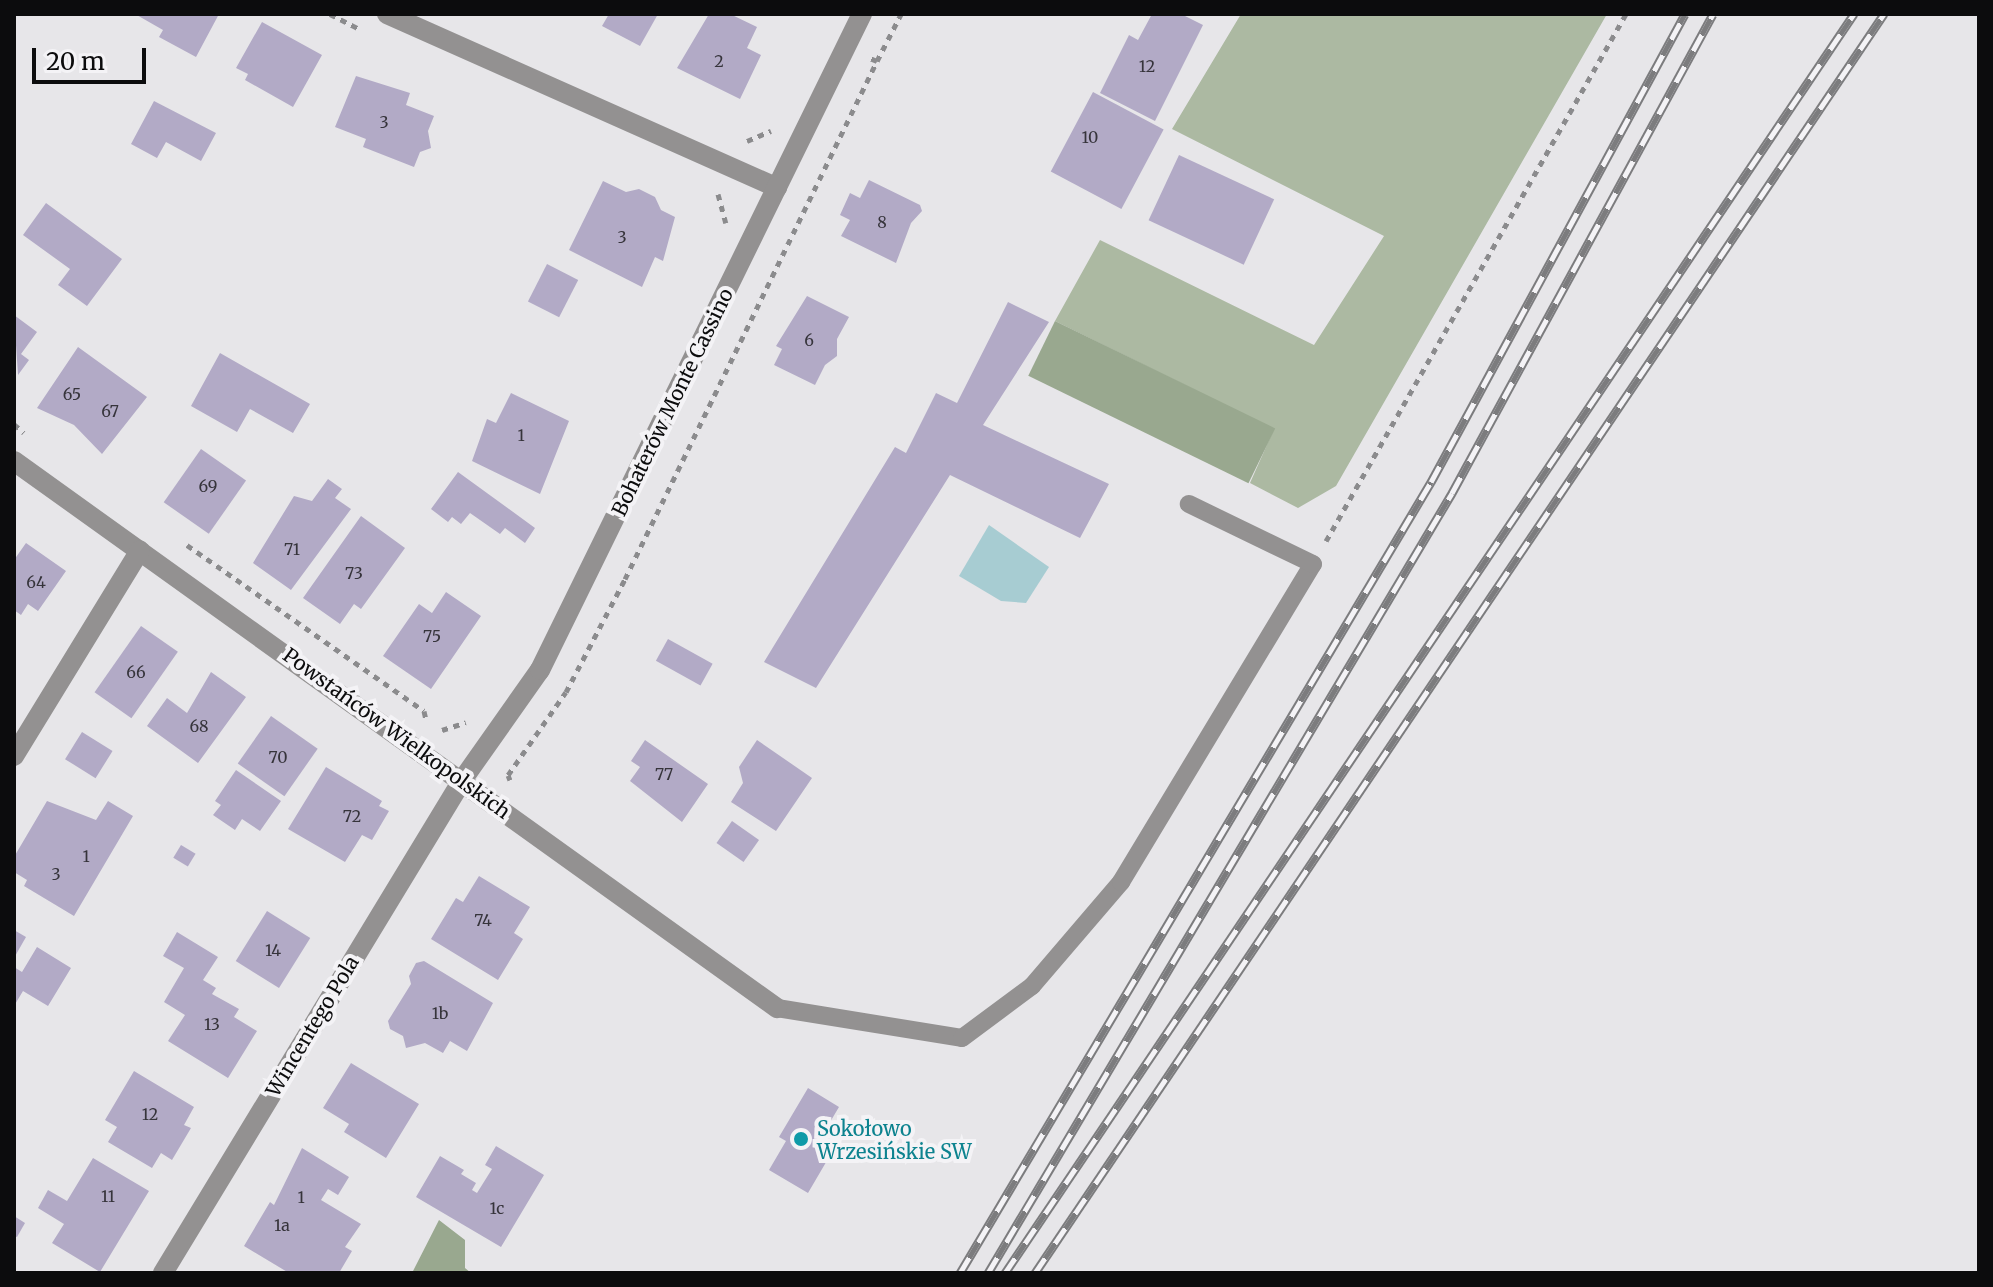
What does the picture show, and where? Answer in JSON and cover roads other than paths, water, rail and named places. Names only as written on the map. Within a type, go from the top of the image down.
[{"type":"street","points":[[387,14],[777,188]]},
{"type":"street","name":"Bohaterów Monte Cassino","points":[[463,779],[540,670],[862,14]]},
{"type":"street","name":"Powstańców Wielkopolskich","points":[[14,461],[463,779],[777,1008]]},
{"type":"street","points":[[14,756],[140,550]]},
{"type":"street","name":"Wincentego Pola","points":[[163,1273],[463,779]]},
{"type":"lane","points":[[777,1008],[962,1038],[1032,986],[1121,882],[1313,564],[1189,504]]},
{"type":"water","points":[[989,525],[1049,567],[1026,603],[1001,601],[959,576]]},
{"type":"railway","points":[[960,1273],[1431,482],[1685,14]]},
{"type":"railway","points":[[988,1273],[1452,493],[1713,14]]},
{"type":"railway","points":[[1005,1273],[1854,14]]},
{"type":"railway","points":[[1035,1273],[1884,14]]},
{"type":"place","name":"Sokołowo Wrzesińskie SW","points":[[801,1139]]}]
